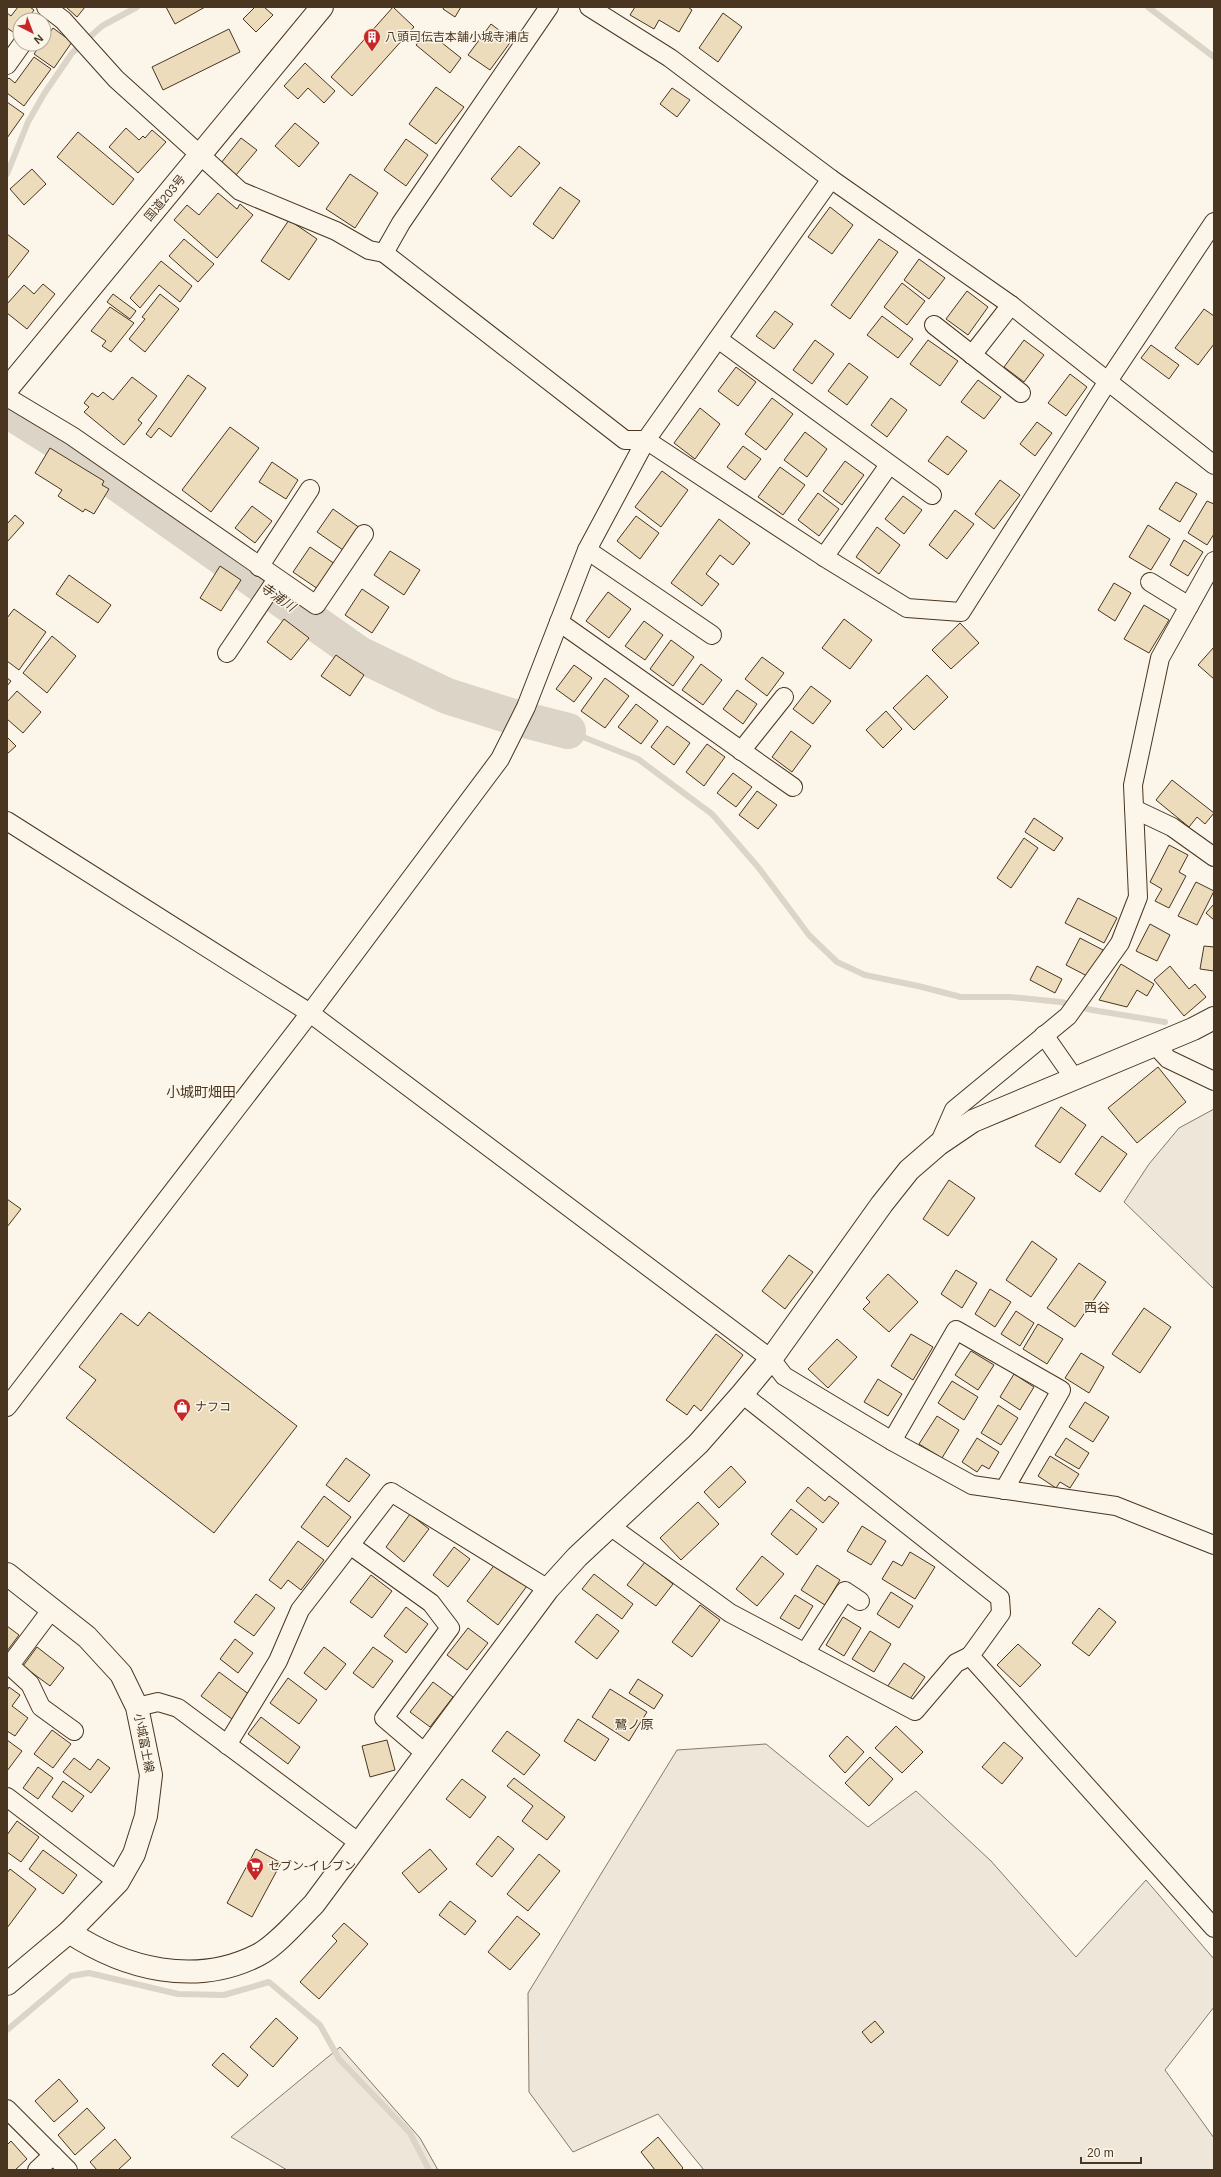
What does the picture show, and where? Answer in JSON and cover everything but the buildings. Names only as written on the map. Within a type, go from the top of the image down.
[{"type":"main road","name":"国道203号","points":[[7,389],[322,7]]},
{"type":"main road","points":[[69,1932],[89,1945],[146,1967],[174,1973],[217,1971],[259,1955],[290,1929],[314,1904],[358,1842],[548,1589],[577,1557],[698,1444],[771,1359],[882,1204],[909,1170],[938,1144],[973,1121],[1214,1018]]},
{"type":"main road","name":"小城富士線","points":[[7,1574],[87,1637],[120,1674],[137,1707],[151,1775],[146,1816],[134,1854],[118,1882],[69,1932],[7,1984]]},
{"type":"street","points":[[384,253],[401,223],[549,7]]},
{"type":"street","points":[[589,7],[670,58],[831,179],[1011,305],[1214,465]]},
{"type":"street","points":[[52,15],[63,20],[89,51],[116,79],[201,154],[240,191],[336,231],[369,250],[384,253],[625,440],[646,440],[907,608],[961,612],[1108,381],[1214,222]]},
{"type":"street","points":[[7,65],[16,52]]},
{"type":"street","points":[[7,1407],[310,1013],[500,759],[515,732],[526,707],[587,550],[646,440],[831,179]]},
{"type":"street","points":[[972,355],[1011,305]]},
{"type":"street","points":[[934,325],[1021,393]]},
{"type":"street","points":[[718,339],[932,495]]},
{"type":"street","points":[[7,397],[72,436],[259,567],[316,605],[364,534]]},
{"type":"street","points":[[824,556],[889,465]]},
{"type":"street","points":[[259,567],[310,489]]},
{"type":"street","points":[[587,550],[712,634]]},
{"type":"street","points":[[938,1144],[954,1110],[1068,1016],[1120,943],[1138,897],[1133,785],[1160,658],[1214,561]]},
{"type":"street","points":[[227,653],[277,579]]},
{"type":"street","points":[[1150,582],[1189,606]]},
{"type":"street","points":[[559,622],[793,787]]},
{"type":"street","points":[[741,750],[784,698]]},
{"type":"street","points":[[1134,809],[1172,827],[1214,857]]},
{"type":"street","points":[[7,821],[310,1013],[771,1359],[784,1376],[892,1441],[972,1485],[1116,1506],[1214,1545]]},
{"type":"street","points":[[1044,1036],[1074,1078]]},
{"type":"street","points":[[1155,1044],[1168,1059],[1214,1082]]},
{"type":"street","points":[[892,1441],[956,1330],[1061,1390],[1004,1490]]},
{"type":"street","points":[[610,1526],[730,1613],[915,1711],[956,1663],[970,1656],[1001,1612],[1000,1598],[742,1394]]},
{"type":"street","points":[[227,1745],[278,1661],[300,1610],[391,1492],[548,1589]]},
{"type":"street","points":[[350,1545],[431,1603],[450,1628],[384,1718],[425,1753]]},
{"type":"street","points":[[805,1653],[845,1591],[860,1601]]},
{"type":"street","points":[[52,1609],[8,1664],[30,1684],[41,1707],[74,1731]]},
{"type":"street","points":[[970,1656],[1214,1928]]},
{"type":"street","points":[[137,1707],[158,1702],[178,1708],[358,1842]]},
{"type":"street","points":[[7,1797],[118,1882]]},
{"type":"street","points":[[7,2109],[68,2170]]},
{"type":"street","points":[[37,2170],[53,2155]]},
{"type":"shaded area","points":[[1214,1109],[1214,1289],[1124,1202],[1149,1164],[1179,1128]]},
{"type":"shaded area","points":[[766,1744],[868,1827],[916,1791],[991,1861],[1076,1957],[1146,1880],[1214,1959],[1214,2007],[1165,2070],[1214,2138],[1214,2170],[704,2170],[658,2114],[573,2152],[529,2092],[528,1993],[677,1750]]},
{"type":"shaded area","points":[[340,2047],[420,2138],[438,2170],[287,2170],[231,2137]]},
{"type":"waterway","points":[[7,174],[28,122],[44,94],[72,53],[102,26],[137,7]]},
{"type":"waterway","points":[[1148,7],[1214,57]]},
{"type":"waterway","name":"寺浦川","points":[[12,413],[66,447],[359,654],[447,696],[517,718],[568,731]]},
{"type":"waterway","points":[[568,731],[638,759],[712,814],[758,867],[809,935],[837,962],[865,975],[961,997],[1010,997],[1061,1002],[1092,1010],[1165,1022]]},
{"type":"waterway","points":[[7,2030],[71,1976],[89,1973],[178,1994],[224,1995],[269,1982],[320,2025],[339,2059],[410,2133],[429,2170]]},
{"type":"place","name":"八頭司伝吉本舗小城寺浦店","points":[[372,52]]},
{"type":"place","name":"ナフコ","points":[[182,1422]]},
{"type":"place","name":"セブン-イレブン","points":[[255,1881]]},
{"type":"district","name":"小城町畑田","points":[[201,1092]]},
{"type":"district","name":"西谷","points":[[1097,1307]]},
{"type":"district","name":"鷺ノ原","points":[[634,1724]]}]
